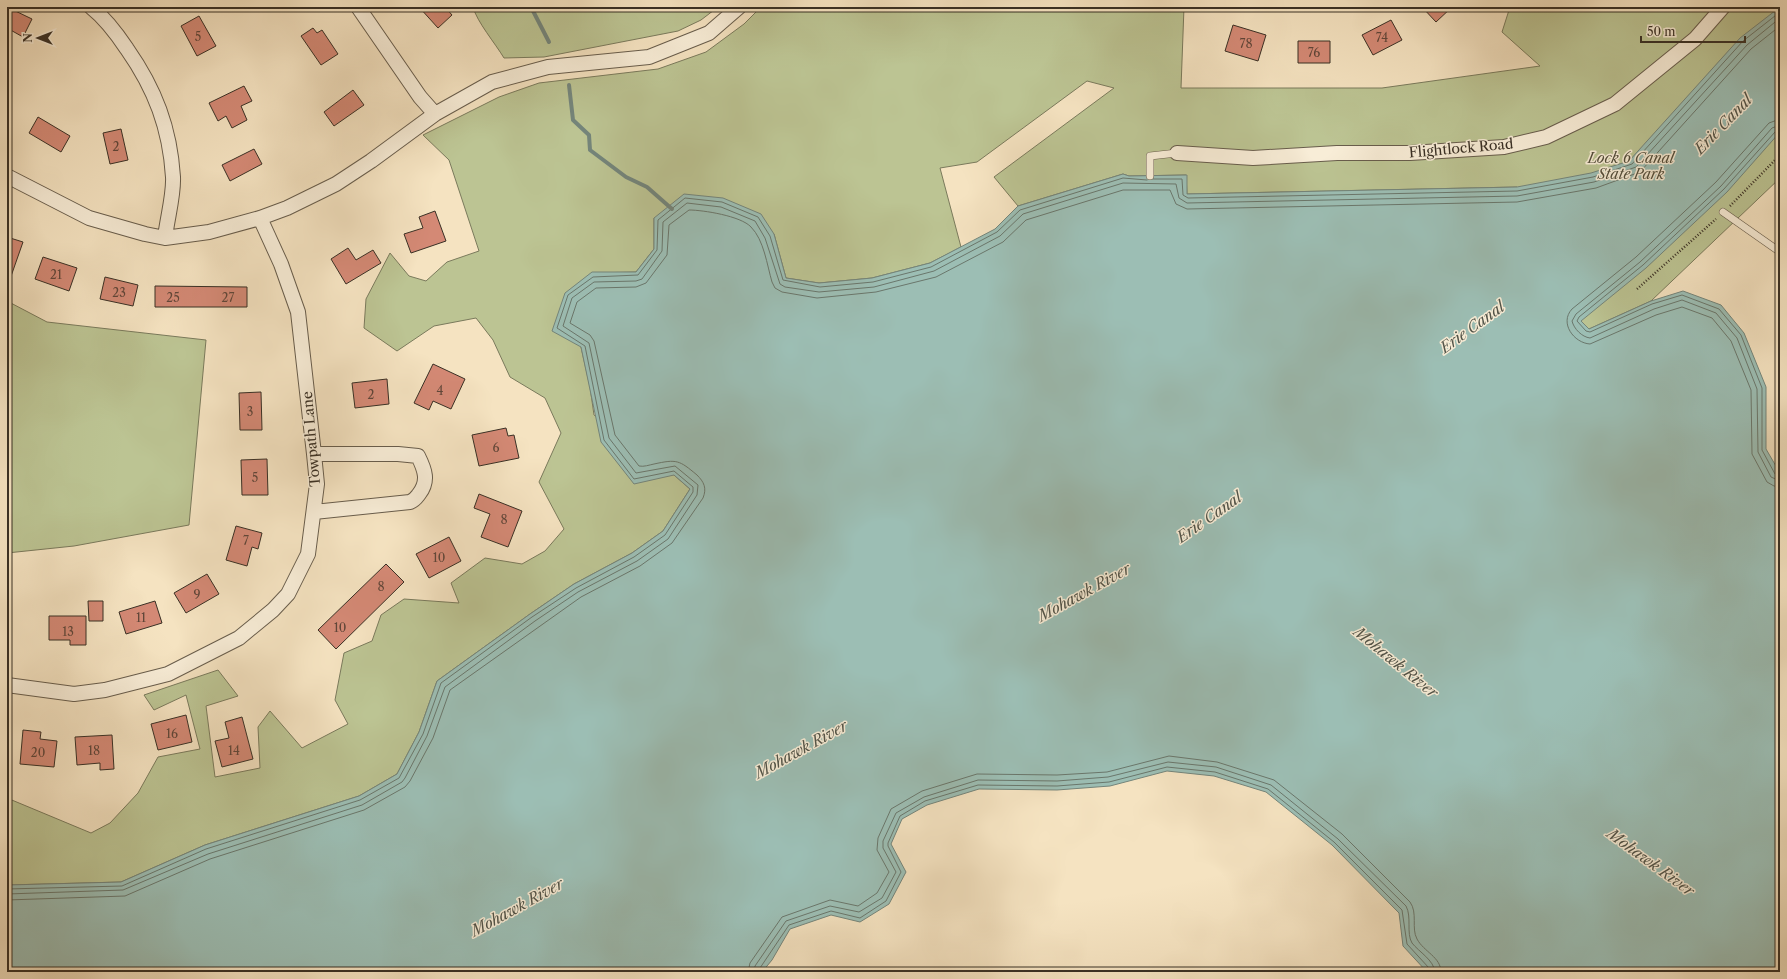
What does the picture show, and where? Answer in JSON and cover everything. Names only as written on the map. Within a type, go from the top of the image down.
[{"type":"street","points":[[91,7],[115,32],[145,75],[161,111],[168,136],[173,179],[165,238]]},
{"type":"street","points":[[358,7],[420,97],[435,114]]},
{"type":"street","points":[[7,176],[89,218],[165,238],[209,232],[260,218],[286,208],[336,184],[371,161],[435,114],[492,82],[548,67],[649,57],[709,33],[739,7]]},
{"type":"street","name":"Flightlock Road","points":[[1177,153],[1253,158],[1337,153],[1410,153],[1504,147],[1546,137],[1615,104],[1695,39],[1723,7]]},
{"type":"street","name":"Towpath Lane","points":[[7,685],[74,694],[105,690],[168,674],[239,638],[273,610],[288,594],[308,554],[316,484],[314,454],[298,312],[280,264],[260,218]]},
{"type":"street","points":[[314,454],[398,454],[418,456],[426,476],[424,488],[414,500],[410,502],[314,512]]},
{"type":"lane","points":[[1150,176],[1150,156],[1177,153]]},
{"type":"lane","points":[[1723,212],[1780,252]]},
{"type":"path","points":[[1637,289],[1723,212],[1780,155]]},
{"type":"green space","points":[[473,7],[718,7],[701,20],[678,31],[544,57],[504,58],[482,26]]},
{"type":"green space","name":"Lock 6 Canal State Park","points":[[761,7],[1184,7],[1181,88],[1382,88],[1540,66],[1502,32],[1510,7],[1780,7],[1780,178],[1651,301],[1589,329],[1581,321],[1517,187],[1187,194],[1186,175],[1129,176],[1123,174],[1018,206],[994,177],[1114,88],[1087,81],[977,162],[940,168],[961,247],[930,263],[872,278],[819,283],[786,278],[774,234],[654,218],[654,249],[636,272],[592,273],[581,347],[590,387],[594,415],[674,475],[690,489],[663,531],[632,553],[574,584],[437,681],[419,732],[397,774],[359,796],[205,845],[121,882],[7,885],[7,798],[91,833],[110,823],[138,793],[158,757],[200,749],[186,695],[154,710],[144,695],[218,670],[238,696],[206,706],[215,777],[260,768],[258,727],[270,711],[302,748],[348,724],[335,700],[344,653],[372,641],[381,615],[404,599],[459,603],[451,583],[485,558],[522,564],[545,551],[564,529],[539,482],[561,433],[545,398],[510,377],[493,340],[476,318],[434,326],[397,351],[364,328],[366,299],[390,253],[409,276],[426,281],[447,262],[479,251],[449,160],[423,135],[499,97],[539,83],[658,69],[706,52],[744,24]]},
{"type":"green space","points":[[7,301],[47,322],[206,340],[189,525],[74,546],[7,553]]},
{"type":"water","points":[[1780,7],[1780,132],[1727,192],[1646,268],[1581,321],[1589,329],[1651,301],[1683,291],[1721,305],[1744,333],[1766,387],[1766,449],[1780,473],[1780,972],[1427,972],[1403,946],[1399,913],[1332,845],[1266,792],[1214,776],[1167,771],[1110,786],[1057,790],[979,789],[927,805],[902,819],[891,844],[906,872],[889,904],[860,922],[831,915],[790,929],[772,960],[762,972],[7,972],[7,885],[121,882],[205,845],[359,796],[397,774],[419,732],[437,681],[574,584],[632,553],[663,531],[690,489],[674,475],[634,484],[601,442],[581,347],[552,331],[565,293],[592,272],[636,272],[654,249],[654,218],[684,194],[723,198],[761,214],[774,234],[786,278],[819,283],[872,278],[930,263],[995,229],[1018,206],[1123,174],[1129,176],[1187,175],[1187,194],[1517,187],[1591,173],[1629,161],[1740,38]]},
{"type":"building","points":[[7,7],[32,19],[23,37],[7,28]]},
{"type":"building","points":[[419,7],[445,7],[452,15],[438,28]]},
{"type":"building","points":[[1422,7],[1452,7],[1436,22]]},
{"type":"building","points":[[199,16],[216,46],[197,56],[181,26]]},
{"type":"building","points":[[1391,20],[1402,40],[1373,55],[1362,35]]},
{"type":"building","points":[[1233,25],[1266,35],[1258,61],[1225,51]]},
{"type":"building","points":[[313,28],[317,33],[322,30],[338,54],[321,65],[301,36]]},
{"type":"building","points":[[1298,41],[1330,41],[1330,63],[1298,63]]},
{"type":"building","points":[[244,86],[252,101],[241,106],[247,120],[232,128],[226,116],[218,121],[209,103]]},
{"type":"building","points":[[353,90],[364,105],[334,126],[324,112]]},
{"type":"building","points":[[38,117],[70,136],[61,152],[29,133]]},
{"type":"building","points":[[121,129],[128,160],[110,164],[103,133]]},
{"type":"building","points":[[254,149],[262,164],[230,181],[222,165]]},
{"type":"building","points":[[435,211],[446,241],[411,253],[404,234],[423,228],[419,217]]},
{"type":"building","points":[[7,237],[23,242],[9,282],[7,281]]},
{"type":"building","points":[[348,248],[356,260],[373,250],[381,263],[346,284],[331,259]]},
{"type":"building","points":[[43,257],[77,268],[69,291],[35,279]]},
{"type":"building","points":[[105,277],[138,285],[133,306],[100,299]]},
{"type":"building","points":[[155,286],[247,287],[247,307],[155,307]]},
{"type":"building","points":[[433,364],[465,379],[451,409],[433,401],[429,410],[414,403]]},
{"type":"building","points":[[387,379],[389,404],[355,408],[352,383]]},
{"type":"building","points":[[261,392],[262,430],[240,430],[239,393]]},
{"type":"building","points":[[506,428],[508,436],[514,435],[519,458],[479,466],[472,435]]},
{"type":"building","points":[[267,459],[268,495],[242,495],[241,460]]},
{"type":"building","points":[[479,494],[522,511],[508,547],[481,537],[490,514],[474,508]]},
{"type":"building","points":[[236,526],[262,533],[258,549],[252,547],[247,566],[226,560]]},
{"type":"building","points":[[449,537],[461,561],[429,578],[416,554]]},
{"type":"building","points":[[386,564],[404,582],[336,649],[318,630]]},
{"type":"building","points":[[207,574],[219,594],[186,613],[174,593]]},
{"type":"building","points":[[88,601],[103,601],[103,621],[89,621]]},
{"type":"building","points":[[155,601],[162,623],[126,634],[119,612]]},
{"type":"building","points":[[49,616],[86,616],[86,645],[70,645],[70,640],[49,640]]},
{"type":"building","points":[[186,715],[192,742],[158,750],[151,724]]},
{"type":"building","points":[[242,717],[253,759],[222,767],[215,741],[229,738],[225,722]]},
{"type":"building","points":[[23,730],[41,732],[40,739],[57,741],[54,767],[20,764]]},
{"type":"building","points":[[112,735],[114,769],[100,770],[100,763],[77,765],[75,737]]},
{"type":"waterway","points":[[531,7],[549,42]]},
{"type":"waterway","points":[[569,85],[573,120],[589,135],[590,150],[626,177],[647,187],[672,209]]},
{"type":"water label","name":"Erie Canal","points":[[1723,124]]},
{"type":"water label","name":"Erie Canal","points":[[1472,327]]},
{"type":"water label","name":"Erie Canal","points":[[1209,517]]},
{"type":"water label","name":"Mohawk River","points":[[1084,592]]},
{"type":"water label","name":"Mohawk River","points":[[1396,662]]},
{"type":"water label","name":"Mohawk River","points":[[801,749]]},
{"type":"water label","name":"Mohawk River","points":[[1651,862]]},
{"type":"water label","name":"Mohawk River","points":[[517,907]]}]
